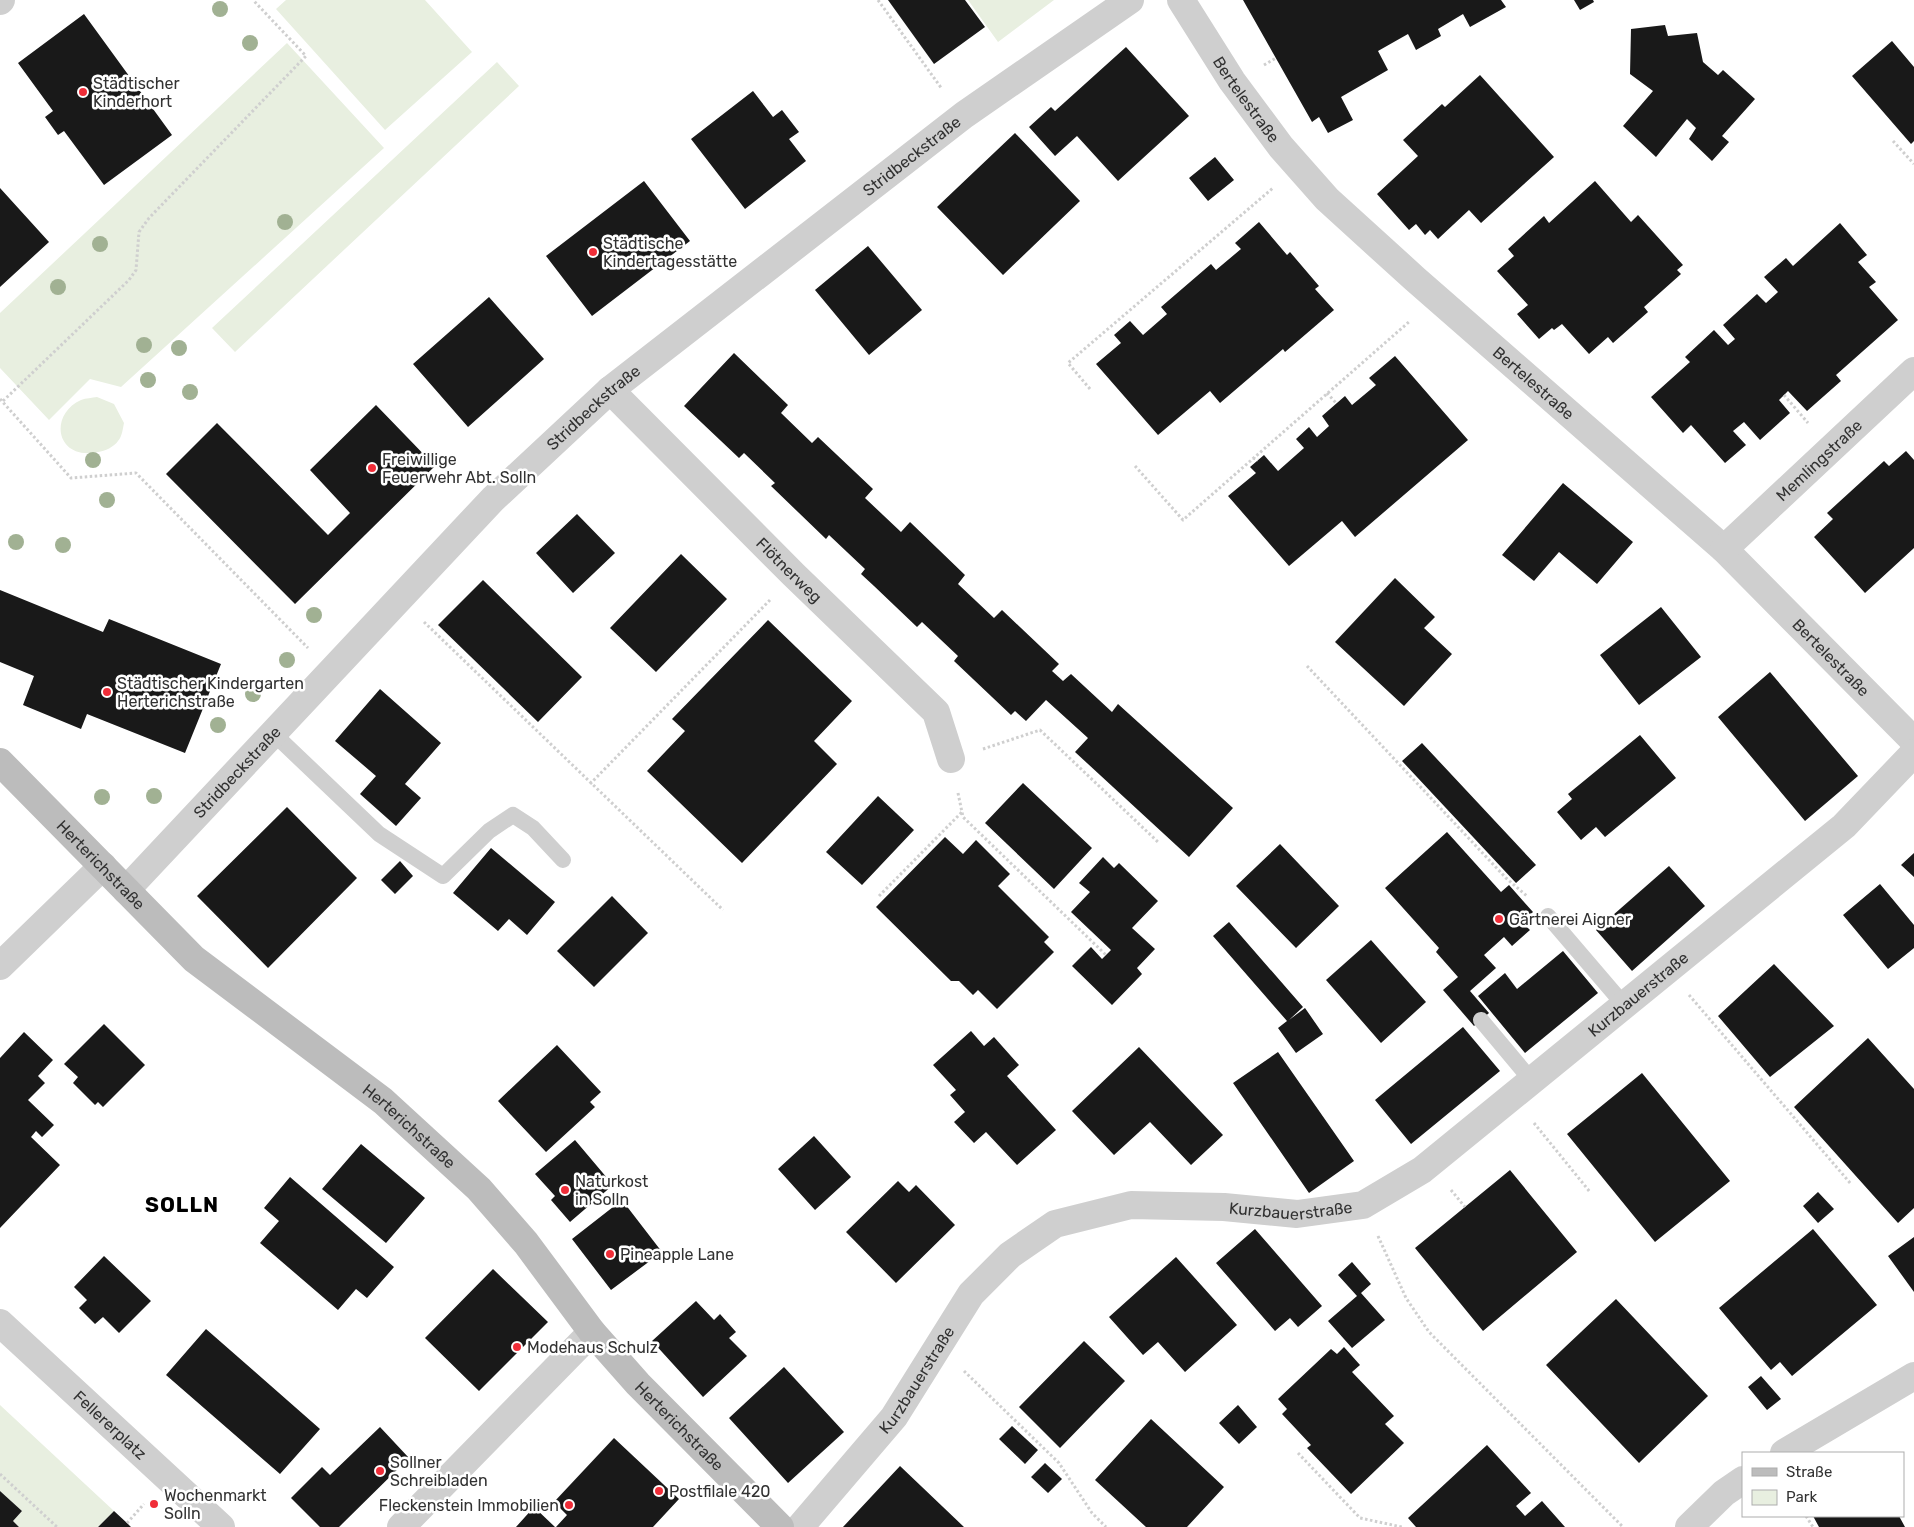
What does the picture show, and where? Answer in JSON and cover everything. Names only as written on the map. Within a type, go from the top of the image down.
[{"type":"main road","name":"Herterichstraße","points":[[0,762],[194,959],[383,1101],[479,1189],[526,1243],[592,1332],[638,1384],[780,1527]]},
{"type":"street","name":"Stridbeckstraße","points":[[126,890],[493,499],[610,390],[964,115],[1130,0]]},
{"type":"street","name":"Bertelestraße","points":[[1181,0],[1232,81],[1281,147],[1327,199],[1437,298],[1724,549],[1914,741]]},
{"type":"street","name":"Memlingstraße","points":[[1724,549],[1914,372]]},
{"type":"street","name":"Flötnerweg","points":[[610,390],[794,575],[936,712],[951,759]]},
{"type":"street","name":"Kurzbauerstraße","points":[[800,1527],[894,1417],[971,1294],[1010,1255],[1055,1224],[1131,1205],[1224,1207],[1297,1214],[1363,1205],[1422,1170],[1625,1006],[1844,826],[1914,753]]},
{"type":"street","points":[[0,966],[103,866]]},
{"type":"street","name":"Fellererplatz","points":[[0,1323],[221,1527]]},
{"type":"street","points":[[400,1527],[592,1332]]},
{"type":"street","points":[[1786,1452],[1914,1376]]},
{"type":"street","points":[[1689,1527],[1724,1493],[1742,1481]]},
{"type":"lane","points":[[274,733],[379,834],[443,876],[488,831],[513,815],[533,828],[563,860]]},
{"type":"lane","points":[[1548,916],[1625,1006]]},
{"type":"lane","points":[[1481,1020],[1522,1090]]},
{"type":"path","points":[[253,0],[306,56],[148,218],[139,232],[136,270],[129,280],[1,400],[71,478],[136,473],[331,672]]},
{"type":"path","points":[[878,0],[942,89],[964,115]]},
{"type":"path","points":[[1893,141],[1914,164]]},
{"type":"path","points":[[1090,390],[1068,363],[1298,167]]},
{"type":"path","points":[[1135,466],[1183,520],[1437,298]]},
{"type":"path","points":[[1327,393],[1336,404]]},
{"type":"path","points":[[1253,458],[1258,460]]},
{"type":"path","points":[[590,784],[794,575]]},
{"type":"path","points":[[399,598],[722,910]]},
{"type":"path","points":[[1307,666],[1506,878],[1548,916]]},
{"type":"path","points":[[1106,954],[963,817],[951,759],[1040,730],[1158,842]]},
{"type":"path","points":[[879,896],[962,812]]},
{"type":"path","points":[[1668,970],[1851,1184]]},
{"type":"path","points":[[1522,1090],[1590,1192]]},
{"type":"path","points":[[1445,1184],[1465,1207]]},
{"type":"path","points":[[1363,1205],[1406,1298],[1429,1332],[1623,1527]]},
{"type":"path","points":[[939,1346],[1059,1463],[1092,1512],[1106,1527]]},
{"type":"path","points":[[1298,1454],[1360,1518],[1402,1527]]},
{"type":"path","points":[[0,1474],[57,1527]]},
{"type":"green space","points":[[286,0],[425,0],[472,52],[385,130],[276,9]]},
{"type":"green space","points":[[968,0],[1054,0],[998,42]]},
{"type":"green space","points":[[287,43],[384,148],[121,387],[90,379],[49,420],[0,368],[0,313]]},
{"type":"green space","points":[[497,62],[519,86],[235,352],[212,328]]},
{"type":"green space","points":[[97,397],[114,404],[124,423],[120,437],[112,447],[106,450],[84,453],[73,450],[65,443],[61,435],[61,425],[64,416],[71,407],[81,400]]},
{"type":"green space","points":[[0,1405],[114,1511],[98,1527],[19,1527],[13,1521],[22,1511],[0,1491]]},
{"type":"building","points":[[888,0],[965,0],[985,27],[934,64]]},
{"type":"building","points":[[1243,0],[1501,0],[1506,7],[1470,27],[1463,14],[1438,29],[1441,36],[1416,50],[1408,34],[1378,51],[1388,70],[1341,97],[1353,120],[1328,133],[1319,117],[1312,122]]},
{"type":"building","points":[[1574,0],[1593,0],[1594,2],[1580,10]]},
{"type":"building","points":[[84,14],[172,135],[104,185],[64,131],[58,135],[45,117],[53,111],[18,63]]},
{"type":"building","points":[[1665,25],[1668,36],[1697,33],[1703,62],[1718,75],[1723,70],[1755,99],[1722,136],[1729,142],[1712,161],[1689,139],[1696,128],[1687,119],[1656,157],[1623,126],[1653,91],[1630,74],[1631,29]]},
{"type":"building","points":[[1892,41],[1914,67],[1914,141],[1911,144],[1852,76]]},
{"type":"building","points":[[1126,47],[1189,116],[1118,181],[1077,136],[1055,156],[1029,127],[1051,107],[1055,111]]},
{"type":"building","points":[[1480,75],[1554,157],[1481,223],[1469,210],[1438,239],[1430,230],[1425,235],[1416,224],[1409,230],[1377,194],[1418,156],[1403,140],[1442,104],[1445,107]]},
{"type":"building","points":[[753,91],[773,117],[782,110],[799,132],[789,139],[806,161],[745,209],[691,139]]},
{"type":"building","points":[[1015,133],[1080,201],[1003,275],[937,207]]},
{"type":"building","points":[[1215,157],[1234,180],[1208,201],[1189,178]]},
{"type":"building","points":[[644,181],[690,241],[592,316],[546,256]]},
{"type":"building","points":[[1595,181],[1631,222],[1638,215],[1683,265],[1677,270],[1681,274],[1644,307],[1648,312],[1613,343],[1608,337],[1589,354],[1562,324],[1554,330],[1552,328],[1539,339],[1517,314],[1528,305],[1497,271],[1514,256],[1508,249],[1544,216],[1549,223]]},
{"type":"building","points":[[0,188],[49,242],[0,287]]},
{"type":"building","points":[[1259,222],[1287,255],[1290,252],[1319,286],[1315,289],[1334,310],[1285,352],[1283,349],[1220,403],[1210,391],[1158,435],[1096,364],[1121,343],[1114,335],[1130,321],[1143,335],[1167,314],[1161,307],[1211,264],[1216,270],[1241,249],[1235,243]]},
{"type":"building","points":[[1840,223],[1867,255],[1858,262],[1876,282],[1869,287],[1898,320],[1836,375],[1841,381],[1807,411],[1788,391],[1779,400],[1790,413],[1760,440],[1744,422],[1733,431],[1746,445],[1725,463],[1691,425],[1683,433],[1651,397],[1690,362],[1685,357],[1714,330],[1728,345],[1735,339],[1723,325],[1757,294],[1766,303],[1778,292],[1764,277],[1786,258],[1793,266]]},
{"type":"building","points":[[868,246],[922,310],[869,355],[815,290]]},
{"type":"building","points":[[489,297],[544,359],[468,427],[413,364]]},
{"type":"building","points":[[734,353],[788,405],[781,413],[812,443],[818,437],[873,489],[865,498],[901,532],[910,522],[965,575],[958,584],[994,618],[1002,610],[1059,664],[1052,671],[1063,681],[1071,674],[1112,712],[1118,704],[1233,808],[1189,857],[1075,752],[1088,738],[1046,700],[1026,721],[1015,711],[1011,715],[954,661],[958,656],[922,622],[917,627],[861,574],[865,569],[829,535],[826,539],[771,486],[775,483],[744,453],[739,458],[684,406]]},
{"type":"building","points":[[1395,356],[1468,440],[1355,537],[1342,521],[1289,566],[1228,496],[1256,473],[1250,467],[1264,455],[1278,471],[1304,448],[1296,439],[1309,427],[1317,437],[1329,426],[1322,416],[1345,396],[1352,405],[1376,385],[1369,378]]},
{"type":"building","points":[[376,405],[435,466],[295,604],[166,474],[217,423],[328,535],[350,513],[310,470]]},
{"type":"building","points":[[1906,451],[1914,460],[1914,548],[1865,593],[1814,537],[1833,519],[1827,513],[1884,461],[1889,466]]},
{"type":"building","points":[[1563,483],[1633,542],[1597,584],[1559,552],[1534,581],[1502,555]]},
{"type":"building","points":[[577,514],[615,553],[573,593],[536,553]]},
{"type":"building","points":[[681,554],[727,599],[656,672],[610,628]]},
{"type":"building","points":[[1395,578],[1435,617],[1424,628],[1452,654],[1404,706],[1335,642]]},
{"type":"building","points":[[483,580],[582,677],[538,722],[438,625]]},
{"type":"building","points":[[0,590],[103,632],[109,619],[221,664],[185,753],[87,714],[81,729],[23,705],[34,676],[0,662]]},
{"type":"building","points":[[1661,607],[1701,657],[1639,705],[1600,655]]},
{"type":"building","points":[[768,620],[852,701],[814,741],[837,764],[742,863],[647,771],[685,731],[672,719]]},
{"type":"building","points":[[1770,672],[1858,776],[1805,821],[1718,717]]},
{"type":"building","points":[[380,689],[441,743],[405,784],[421,798],[396,826],[360,794],[376,776],[335,741]]},
{"type":"building","points":[[1640,735],[1676,778],[1605,837],[1596,827],[1581,840],[1557,812],[1572,799],[1568,794]]},
{"type":"building","points":[[1422,743],[1536,865],[1516,883],[1402,761]]},
{"type":"building","points":[[1023,783],[1092,848],[1054,889],[985,823]]},
{"type":"building","points":[[878,796],[914,830],[862,885],[826,852]]},
{"type":"building","points":[[287,807],[357,878],[268,968],[197,896]]},
{"type":"building","points":[[1447,832],[1501,892],[1509,885],[1533,912],[1522,922],[1530,930],[1512,946],[1504,937],[1484,955],[1496,968],[1470,991],[1489,1013],[1474,1026],[1443,990],[1458,977],[1436,952],[1439,948],[1385,888]]},
{"type":"building","points":[[945,837],[963,854],[976,840],[1010,874],[998,886],[1049,937],[1044,942],[1054,952],[997,1009],[978,990],[973,995],[959,981],[951,981],[876,907]]},
{"type":"building","points":[[1280,844],[1339,906],[1296,948],[1236,886]]},
{"type":"building","points":[[491,848],[555,902],[527,935],[509,919],[498,931],[453,893]]},
{"type":"building","points":[[1914,853],[1914,877],[1901,865]]},
{"type":"building","points":[[1103,857],[1114,868],[1119,863],[1158,901],[1132,928],[1155,949],[1137,968],[1142,974],[1112,1005],[1072,966],[1091,947],[1102,959],[1111,950],[1071,912],[1090,892],[1079,883]]},
{"type":"building","points":[[400,861],[413,876],[395,894],[381,880]]},
{"type":"building","points":[[1669,866],[1705,906],[1632,971],[1596,930]]},
{"type":"building","points":[[1880,884],[1914,925],[1914,948],[1888,969],[1843,915]]},
{"type":"building","points":[[612,896],[648,933],[594,987],[557,951]]},
{"type":"building","points":[[1229,922],[1303,1007],[1289,1020],[1305,1008],[1323,1034],[1296,1053],[1278,1028],[1287,1021],[1213,936]]},
{"type":"building","points":[[1371,940],[1426,1002],[1381,1043],[1326,980]]},
{"type":"building","points":[[1563,951],[1598,993],[1525,1053],[1478,996],[1505,973],[1517,989]]},
{"type":"building","points":[[1774,964],[1834,1026],[1770,1077],[1718,1016]]},
{"type":"building","points":[[104,1024],[145,1065],[103,1107],[98,1102],[95,1105],[73,1083],[78,1077],[64,1064]]},
{"type":"building","points":[[1463,1027],[1500,1071],[1411,1144],[1375,1100]]},
{"type":"building","points":[[971,1031],[984,1046],[994,1037],[1019,1065],[1007,1076],[1056,1130],[1017,1165],[986,1132],[974,1143],[954,1122],[965,1112],[950,1095],[956,1090],[933,1065]]},
{"type":"building","points":[[24,1032],[53,1060],[38,1076],[45,1083],[28,1100],[54,1125],[42,1137],[36,1131],[31,1137],[60,1165],[0,1228],[0,1058]]},
{"type":"building","points":[[1868,1038],[1914,1089],[1914,1208],[1898,1223],[1794,1107]]},
{"type":"building","points":[[557,1045],[601,1092],[590,1102],[595,1107],[546,1152],[498,1101]]},
{"type":"building","points":[[1139,1047],[1223,1135],[1191,1165],[1150,1122],[1114,1155],[1072,1111]]},
{"type":"building","points":[[1278,1052],[1354,1161],[1309,1193],[1233,1083]]},
{"type":"building","points":[[1642,1073],[1730,1181],[1655,1242],[1567,1134]]},
{"type":"building","points":[[814,1136],[851,1177],[815,1210],[778,1169]]},
{"type":"building","points":[[575,1140],[613,1185],[570,1222],[551,1200],[555,1196],[535,1174]]},
{"type":"building","points":[[361,1144],[425,1198],[386,1243],[322,1189]]},
{"type":"building","points":[[1510,1170],[1577,1252],[1483,1331],[1415,1248]]},
{"type":"building","points":[[290,1177],[394,1267],[367,1298],[356,1289],[338,1310],[260,1243],[279,1221],[264,1208]]},
{"type":"building","points":[[898,1181],[909,1192],[916,1185],[955,1225],[896,1283],[846,1232]]},
{"type":"building","points":[[1818,1192],[1834,1209],[1818,1223],[1803,1206]]},
{"type":"building","points":[[622,1200],[662,1252],[611,1290],[572,1239]]},
{"type":"building","points":[[1255,1229],[1322,1306],[1298,1327],[1290,1318],[1275,1331],[1216,1263]]},
{"type":"building","points":[[1813,1229],[1877,1305],[1792,1376],[1780,1362],[1771,1370],[1719,1308]]},
{"type":"building","points":[[1914,1237],[1914,1292],[1888,1256]]},
{"type":"building","points":[[104,1256],[151,1301],[119,1333],[103,1317],[95,1324],[79,1308],[87,1300],[74,1287]]},
{"type":"building","points":[[1176,1257],[1237,1325],[1185,1372],[1158,1342],[1143,1355],[1109,1317]]},
{"type":"building","points":[[1352,1262],[1371,1284],[1361,1293],[1385,1320],[1352,1348],[1328,1321],[1357,1296],[1338,1275]]},
{"type":"building","points":[[493,1269],[548,1322],[479,1391],[425,1338]]},
{"type":"building","points":[[1616,1299],[1708,1396],[1639,1463],[1546,1365]]},
{"type":"building","points":[[696,1301],[714,1320],[720,1314],[736,1332],[729,1338],[747,1356],[703,1397],[652,1341]]},
{"type":"building","points":[[206,1329],[320,1429],[280,1474],[166,1375]]},
{"type":"building","points":[[1084,1341],[1125,1381],[1060,1448],[1019,1407]]},
{"type":"building","points":[[1344,1347],[1360,1365],[1352,1372],[1394,1416],[1385,1424],[1404,1443],[1351,1494],[1307,1448],[1311,1445],[1282,1414],[1287,1409],[1278,1399],[1331,1349],[1337,1354]]},
{"type":"building","points":[[784,1367],[844,1432],[788,1483],[729,1418]]},
{"type":"building","points":[[1761,1376],[1781,1399],[1767,1410],[1748,1387]]},
{"type":"building","points":[[1238,1405],[1257,1427],[1239,1444],[1219,1423]]},
{"type":"building","points":[[1151,1419],[1224,1487],[1187,1527],[1146,1527],[1095,1480]]},
{"type":"building","points":[[1012,1426],[1038,1450],[1025,1464],[999,1439]]},
{"type":"building","points":[[380,1427],[409,1458],[339,1527],[320,1527],[291,1498],[322,1467],[330,1475]]},
{"type":"building","points":[[614,1438],[679,1499],[653,1527],[556,1527],[567,1515],[554,1502]]},
{"type":"building","points":[[1487,1445],[1531,1493],[1516,1506],[1525,1516],[1542,1501],[1565,1527],[1416,1527],[1408,1518]]},
{"type":"building","points":[[1045,1463],[1062,1479],[1048,1493],[1031,1477]]},
{"type":"building","points":[[900,1466],[964,1527],[843,1527]]},
{"type":"building","points":[[0,1491],[22,1511],[13,1521],[19,1527],[0,1527]]},
{"type":"building","points":[[534,1507],[555,1527],[516,1527]]},
{"type":"building","points":[[114,1511],[127,1523],[131,1527],[98,1527]]},
{"type":"building","points":[[1814,1517],[1900,1517],[1905,1527],[1819,1527]]},
{"type":"place","name":"Städtischer Kinderhort","points":[[83,92]]},
{"type":"place","name":"Städtische Kindertagesstätte","points":[[593,252]]},
{"type":"place","name":"Freiwillige Feuerwehr Abt. Solln","points":[[372,468]]},
{"type":"place","name":"Städtischer Kindergarten Herterichstraße","points":[[107,692]]},
{"type":"place","name":"Gärtnerei Aigner","points":[[1499,919]]},
{"type":"place","name":"Naturkost in Solln","points":[[565,1190]]},
{"type":"place","name":"Pineapple Lane","points":[[610,1254]]},
{"type":"place","name":"Modehaus Schulz","points":[[517,1347]]},
{"type":"place","name":"Sollner Schreibladen","points":[[380,1471]]},
{"type":"place","name":"Postfilale 420","points":[[659,1491]]},
{"type":"place","name":"Wochenmarkt Solln","points":[[154,1504]]},
{"type":"place","name":"Fleckenstein Immobilien","points":[[569,1505]]},
{"type":"district","name":"SOLLN","points":[[182,1204]]}]
